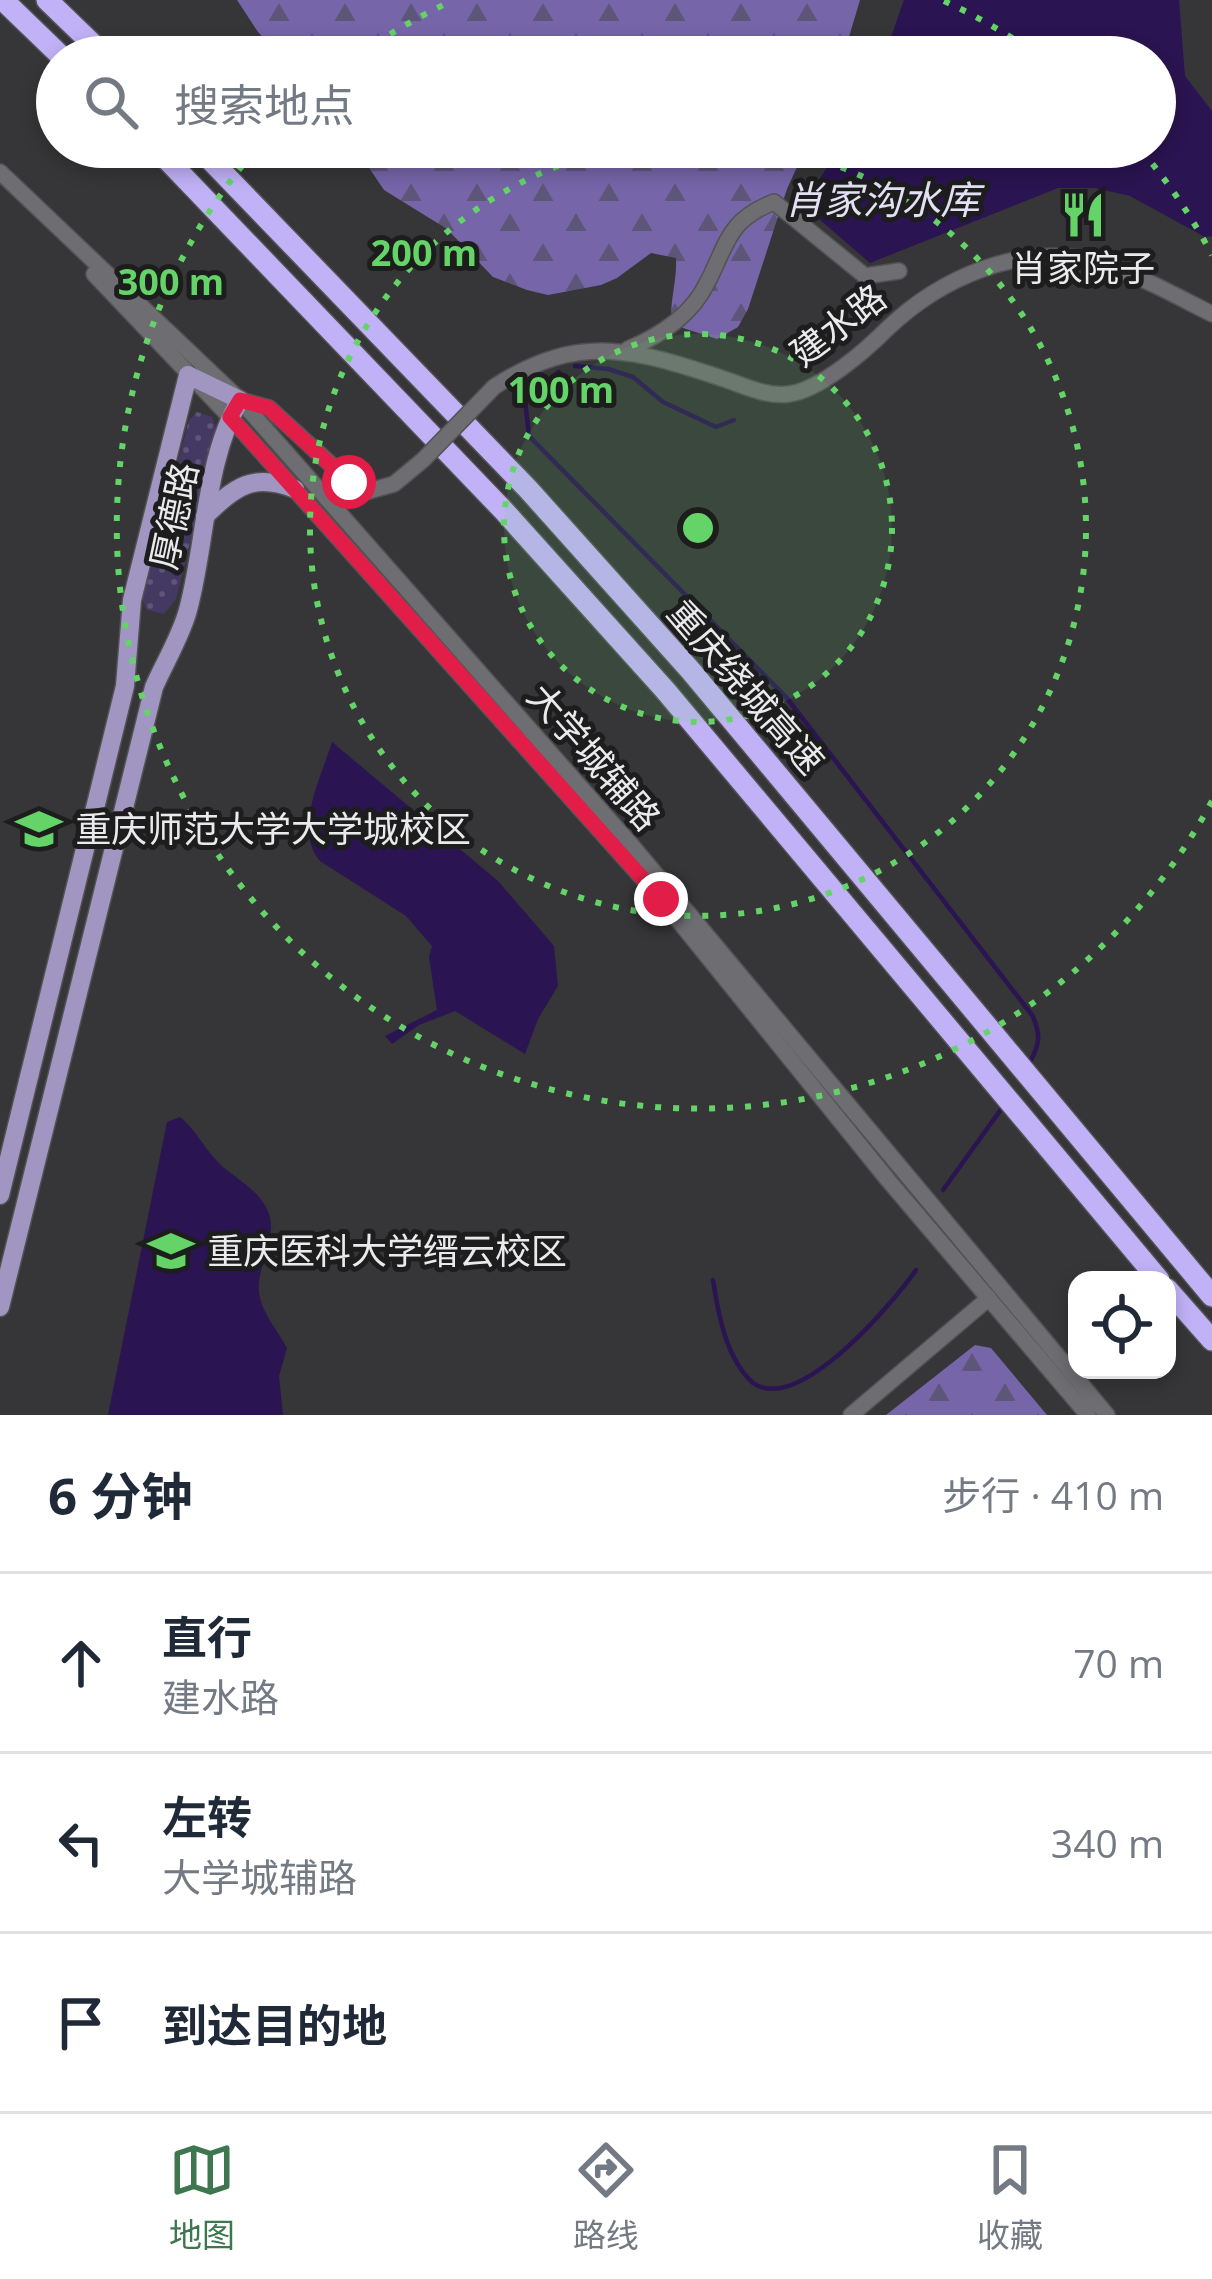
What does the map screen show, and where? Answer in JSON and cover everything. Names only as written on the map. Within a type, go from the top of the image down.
[{"type":"highway","points":[[3,0],[40,36]]},
{"type":"highway","points":[[47,0],[84,36]]},
{"type":"highway","name":"重庆绕城高速","points":[[175,168],[504,511],[665,690],[1151,1271]]},
{"type":"highway","name":"重庆绕城高速","points":[[219,168],[528,489],[691,671],[1212,1296]]},
{"type":"highway","points":[[1176,1299],[1212,1340]]},
{"type":"main road","points":[[188,375],[235,409]]},
{"type":"main road","name":"厚德路","points":[[0,1195],[124,686],[132,600],[188,375]]},
{"type":"main road","name":"厚德路","points":[[0,1307],[154,687],[188,613],[205,516],[235,409]]},
{"type":"main road","points":[[205,516],[225,496],[253,481],[295,489]]},
{"type":"street","name":"大学城辅路","points":[[0,172],[235,409],[634,848],[1107,1415]]},
{"type":"street","points":[[0,185],[76,256],[188,375]]},
{"type":"street","points":[[626,351],[657,337],[684,315],[705,288],[732,227],[774,202],[866,276],[899,272]]},
{"type":"street","name":"建水路","points":[[235,409],[269,408],[349,482],[369,491],[394,484],[494,387],[527,365],[592,348],[626,351],[656,356],[762,392],[801,392],[863,352],[907,310],[998,262],[1039,256],[1091,261],[1140,278],[1212,314]]},
{"type":"street","name":"大学城辅路","points":[[235,409],[295,489],[661,899],[1088,1415]]},
{"type":"street","points":[[851,1415],[989,1298]]},
{"type":"shaded area","points":[[197,412],[212,417],[218,433],[176,599],[164,614],[147,610],[142,599],[189,420]]},
{"type":"green space","points":[[237,0],[860,0],[849,36],[262,36]]},
{"type":"green space","points":[[369,168],[796,168],[748,309],[738,327],[717,339],[683,328],[671,318],[676,258],[651,253],[601,285],[548,295],[493,277],[447,229],[384,190]]},
{"type":"green space","points":[[975,1345],[991,1348],[1047,1415],[886,1415]]},
{"type":"water","name":"肖家沟水库","points":[[904,0],[1179,0],[1185,76],[1212,111],[1212,236],[1205,237],[1130,196],[1095,188],[1058,188],[870,263],[803,205],[827,168],[1176,168],[1176,36],[891,36]]},
{"type":"water","points":[[332,742],[498,881],[554,946],[558,986],[525,1054],[455,1011],[419,1025],[392,1044],[385,1036],[437,1010],[429,957],[432,946],[406,916],[320,861],[312,848],[312,803]]},
{"type":"water","points":[[180,1117],[216,1160],[259,1197],[269,1214],[270,1235],[259,1288],[265,1311],[287,1348],[279,1376],[283,1415],[108,1415],[167,1122]]},
{"type":"waterway","points":[[575,366],[633,377],[663,402],[716,427],[734,420]]},
{"type":"waterway","points":[[559,372],[525,400],[529,436],[786,697],[1032,1015],[1038,1039],[1030,1062]]},
{"type":"waterway","points":[[943,1190],[1002,1108]]},
{"type":"waterway","points":[[713,1280],[736,1361],[753,1383],[772,1389],[795,1383],[843,1351],[916,1270]]},
{"type":"place","name":"肖家院子","points":[[1083,215]]},
{"type":"place","name":"重庆师范大学大学城校区","points":[[39,829]]},
{"type":"place","name":"重庆医科大学缙云校区","points":[[171,1251]]},
{"type":"route","points":[[349,482],[269,408],[240,400],[230,417],[661,899]]}]
